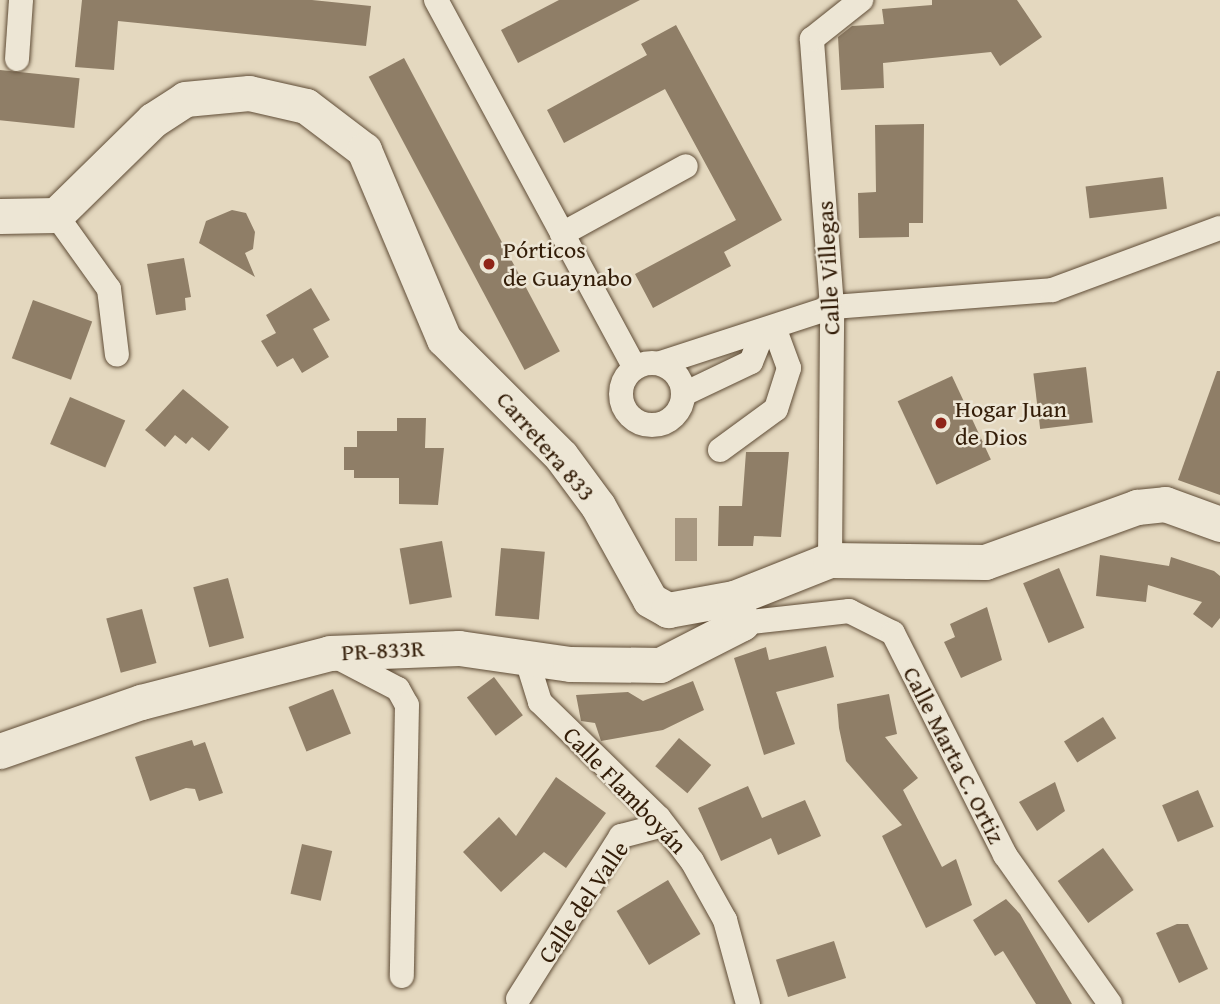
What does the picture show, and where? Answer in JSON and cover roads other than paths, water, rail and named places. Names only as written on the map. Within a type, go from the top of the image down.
[{"type":"street","points":[[17,59],[21,0]]},
{"type":"street","points":[[436,0],[635,368]]},
{"type":"street","name":"Calle Villegas","points":[[830,561],[832,307],[812,39],[861,0]]},
{"type":"street","name":"Carretera 833","points":[[56,215],[153,120],[185,99],[249,93],[306,106],[364,150],[444,338],[561,456],[597,506],[650,600],[685,611],[738,610],[830,561],[985,562],[1137,508],[1165,504],[1220,524]]},
{"type":"street","points":[[562,234],[686,166]]},
{"type":"street","points":[[0,216],[56,215],[109,289],[117,355]]},
{"type":"street","points":[[635,368],[661,363],[739,333],[768,333],[832,307],[1052,290],[1220,229]]},
{"type":"street","points":[[635,368],[621,398],[638,422],[669,421],[684,394],[751,362],[768,333]]},
{"type":"street","points":[[720,450],[776,409],[789,368],[768,333]]},
{"type":"street","points":[[661,363],[678,374],[684,394]]},
{"type":"street","name":"PR-833R","points":[[0,751],[141,702],[330,653],[459,648],[526,657],[660,665],[738,610]]},
{"type":"street","name":"Calle Marta C. Ortiz","points":[[738,610],[849,611],[892,633],[1005,855],[1110,1004]]},
{"type":"street","points":[[330,653],[398,688],[407,705],[402,976]]},
{"type":"street","name":"Calle Flamboyán","points":[[526,657],[540,702],[663,825],[725,920],[748,1004]]},
{"type":"street","name":"Calle del Valle","points":[[518,999],[621,836],[663,825]]},
{"type":"place","name":"Pórticos de Guaynabo","points":[[489,264]]},
{"type":"place","name":"Hogar Juan de Dios","points":[[941,423]]}]
